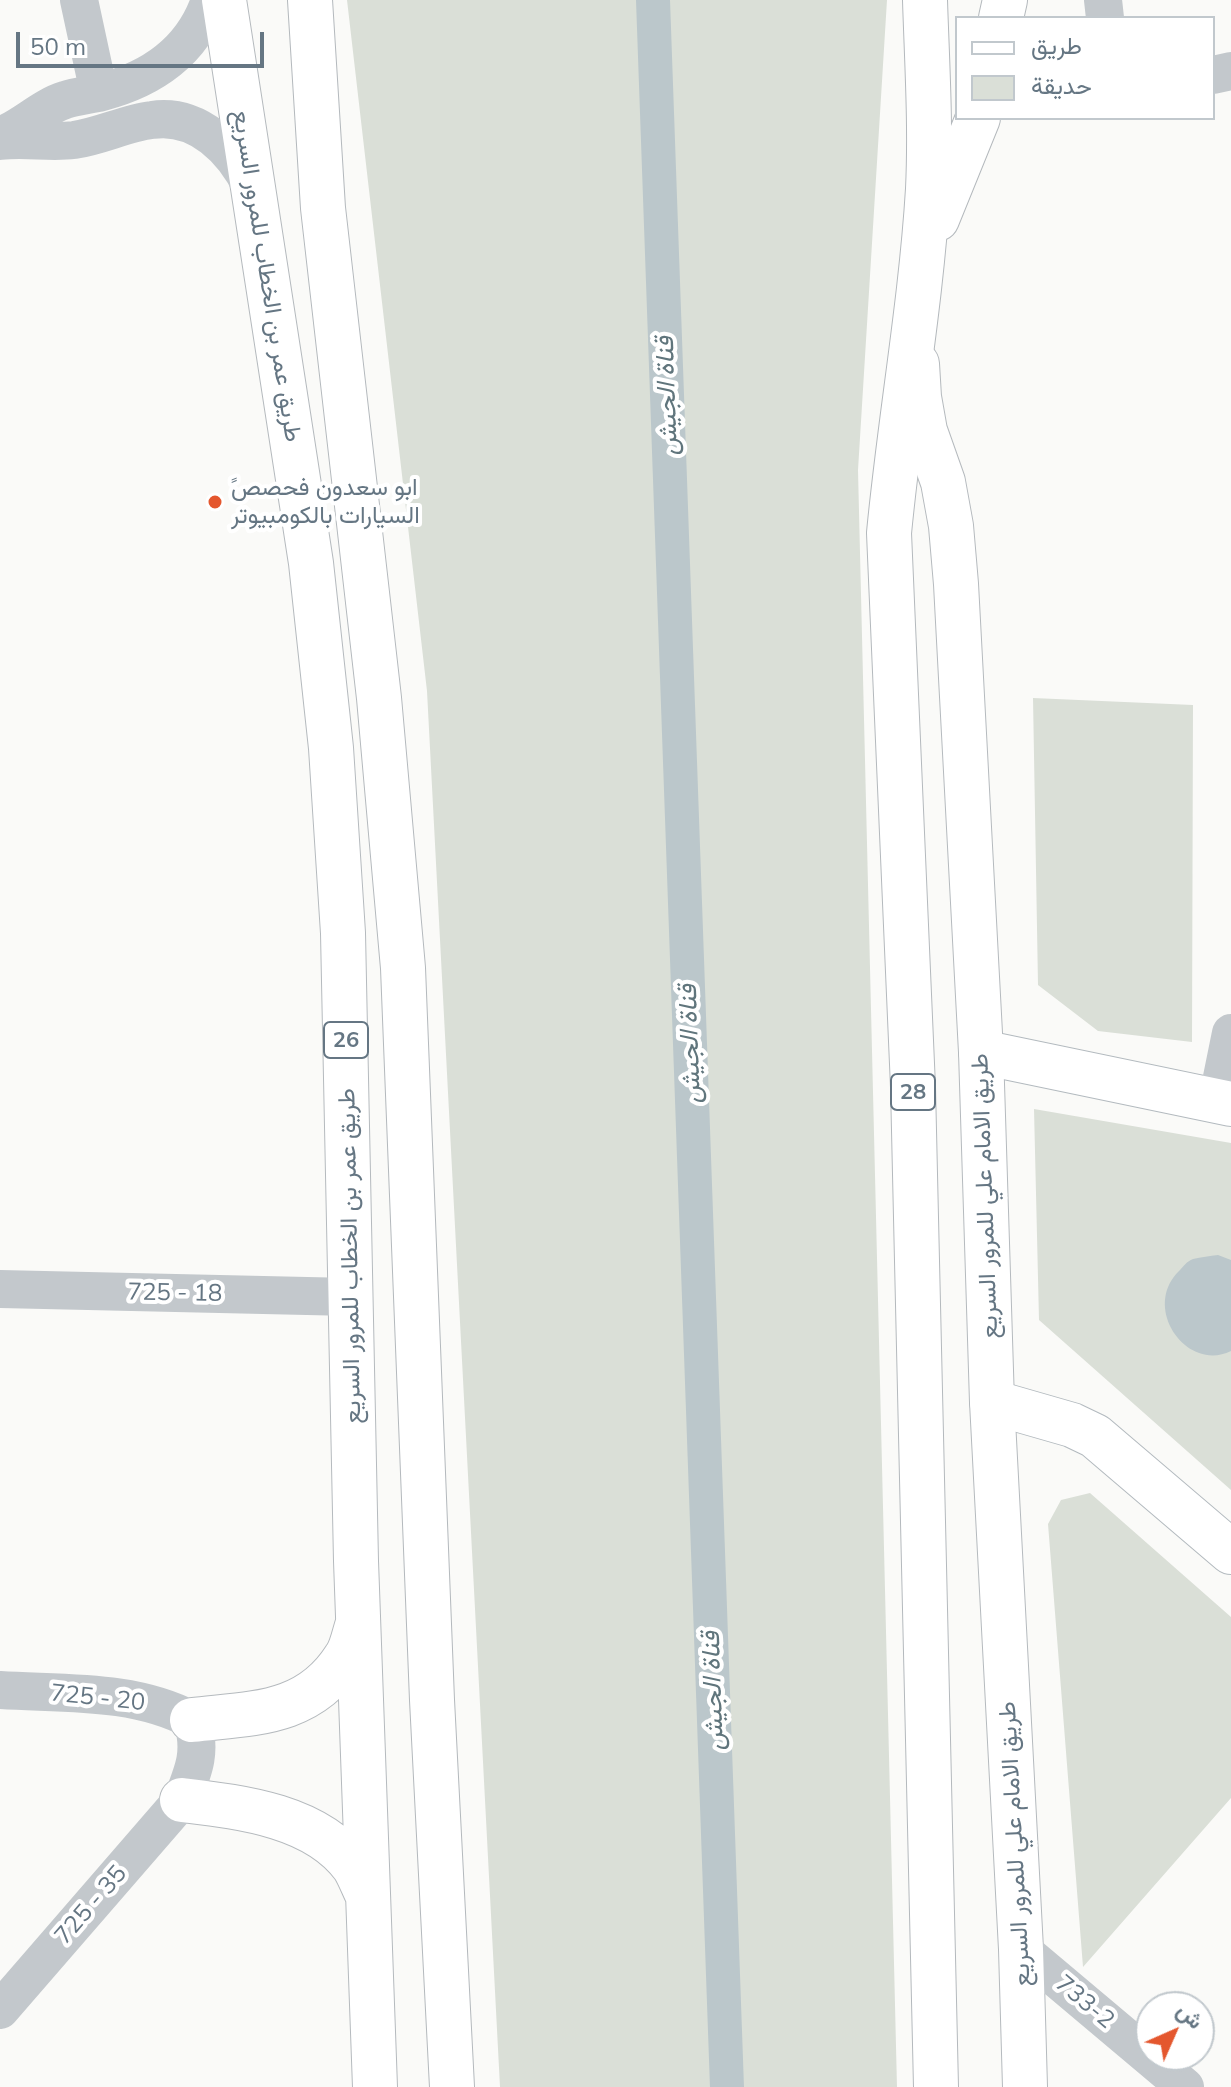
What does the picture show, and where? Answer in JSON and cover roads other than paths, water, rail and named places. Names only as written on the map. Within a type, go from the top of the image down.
[{"type":"main road","name":"طريق عمر بن الخطاب للمرور السريع","points":[[224,0],[311,563],[331,748],[344,948],[356,1561],[375,2087]]},
{"type":"main road","points":[[310,0],[323,208],[379,698],[403,968],[432,1700],[452,2087]]},
{"type":"main road","name":"طريق الامام علي للمرور السريع","points":[[925,0],[928,186],[917,310],[889,533],[913,1087],[936,2087]]},
{"type":"main road","points":[[922,258],[977,120]]},
{"type":"main road","name":"طريق الامام علي للمرور السريع","points":[[917,310],[919,397],[925,431],[943,482],[955,569],[981,1052],[992,1402],[1021,1949],[1025,2087]]},
{"type":"main road","points":[[981,1052],[1224,1103]]},
{"type":"main road","points":[[992,1402],[1072,1425],[1095,1436],[1231,1552]]},
{"type":"main road","points":[[192,1720],[254,1715],[283,1708],[307,1696],[347,1657],[360,1617]]},
{"type":"main road","points":[[182,1800],[224,1805],[304,1827],[331,1843],[354,1868],[368,1896]]},
{"type":"street","points":[[79,0],[99,93]]},
{"type":"street","points":[[0,139],[65,100],[139,80],[173,58],[198,26],[210,0]]},
{"type":"street","points":[[0,139],[73,140],[152,120],[180,121],[193,125],[222,144],[245,174],[256,197]]},
{"type":"street","points":[[1224,1103],[1231,1033]]},
{"type":"street","name":"725 - 18","points":[[0,1289],[351,1297]]},
{"type":"street","name":"725 - 20","points":[[0,1690],[137,1700],[167,1707],[192,1720]]},
{"type":"street","points":[[182,1800],[193,1773],[199,1741],[192,1720]]},
{"type":"street","name":"725 - 35","points":[[0,2010],[182,1800]]},
{"type":"street","name":"733-2","points":[[1021,1949],[1185,2087]]},
{"type":"waterway","name":"قناة الجيش","points":[[653,0],[727,2087]]},
{"type":"place","name":"ًابو سعدون فحصص السيارات بالكومبيوتر","points":[[215,502]]}]
